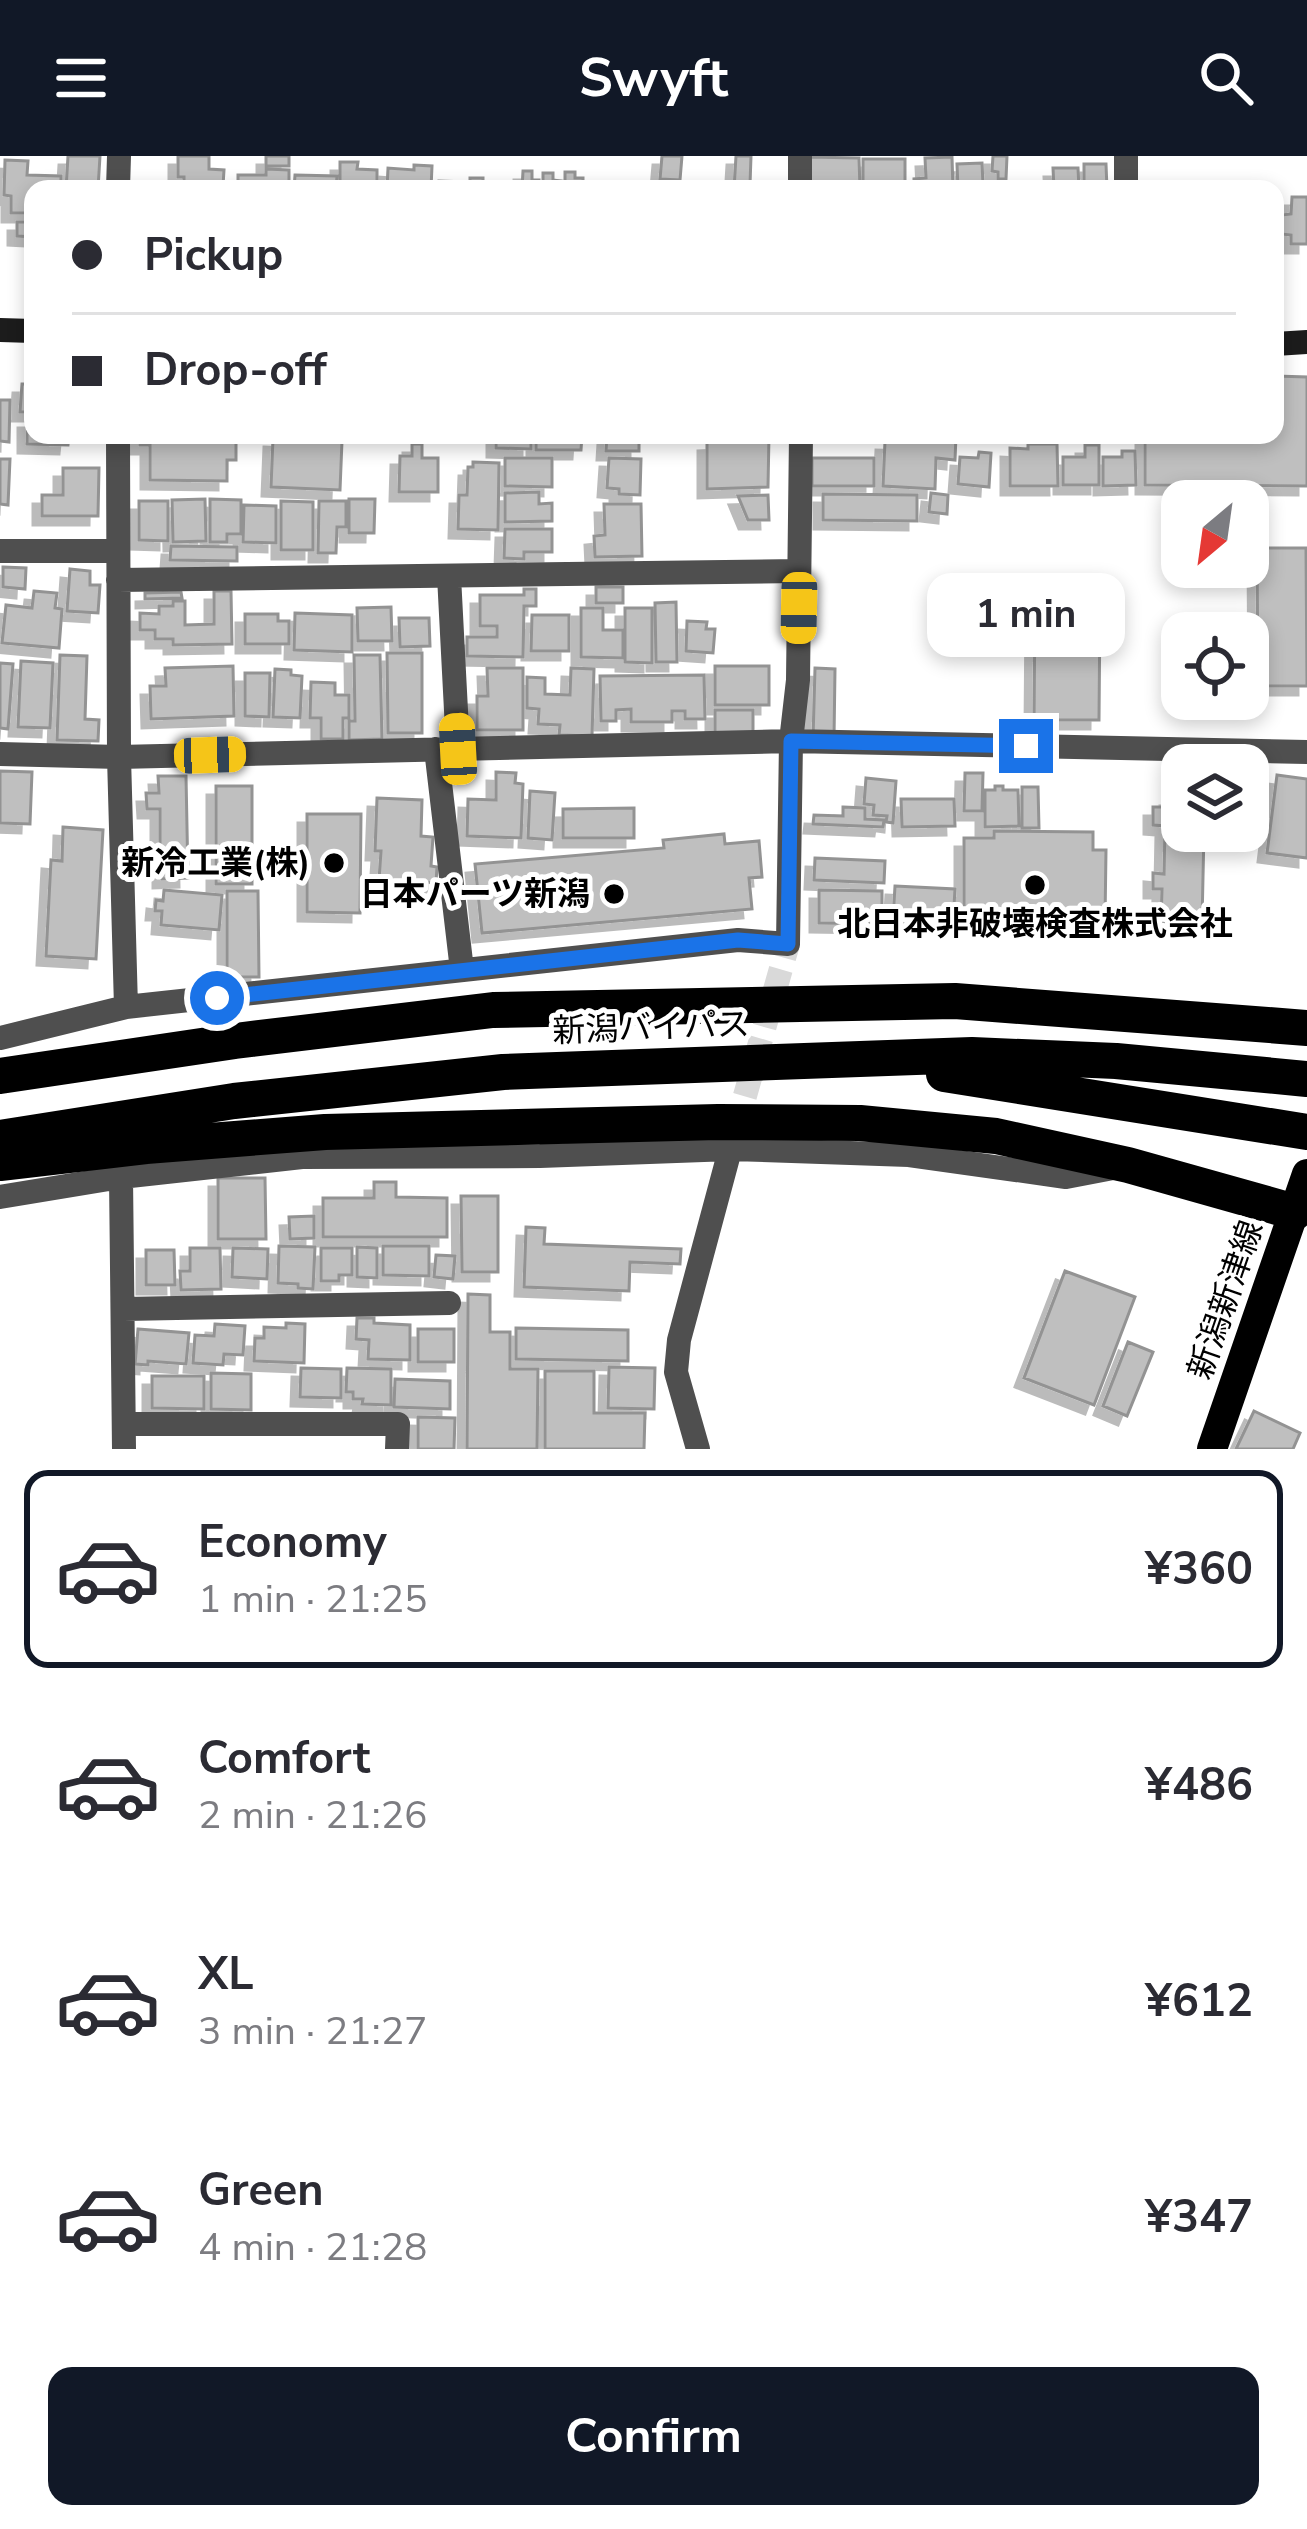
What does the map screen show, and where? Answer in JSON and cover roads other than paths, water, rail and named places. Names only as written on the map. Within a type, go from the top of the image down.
[{"type":"highway","name":"新潟バイパス","points":[[0,1076],[493,1010],[956,1000],[1307,1028]]},
{"type":"highway","name":"新潟バイパス","points":[[0,1138],[234,1101],[503,1072],[972,1055],[1116,1061],[1301,1078]]},
{"type":"highway","points":[[858,1060],[1292,1129]]},
{"type":"highway","points":[[0,1163],[325,1132],[860,1123],[996,1136],[1127,1165],[1301,1213]]},
{"type":"main road","name":"新潟新津線","points":[[1212,1449],[1301,1213],[1307,1174]]},
{"type":"street","points":[[118,444],[126,1007]]},
{"type":"street","points":[[0,1038],[126,1007],[738,940],[788,944],[801,444]]},
{"type":"street","points":[[0,551],[118,550]]},
{"type":"street","points":[[118,580],[799,571]]},
{"type":"street","points":[[449,576],[447,749],[462,970]]},
{"type":"street","points":[[0,754],[119,757],[791,741],[1307,752]]},
{"type":"street","points":[[0,1198],[121,1177],[302,1157],[540,1156],[732,1144],[909,1155],[1066,1178],[1127,1165]]},
{"type":"street","points":[[698,1449],[676,1372],[679,1340],[732,1144]]},
{"type":"street","points":[[121,1177],[125,1437],[398,1424],[397,1449]]},
{"type":"street","points":[[124,1309],[448,1303]]},
{"type":"tunnel","points":[[735,1131],[788,944]]},
{"type":"place","name":"新冷工業(株)","points":[[334,863]]},
{"type":"place","name":"北日本非破壊検査株式会社","points":[[1035,885]]},
{"type":"place","name":"日本パーツ新潟","points":[[614,894]]}]
